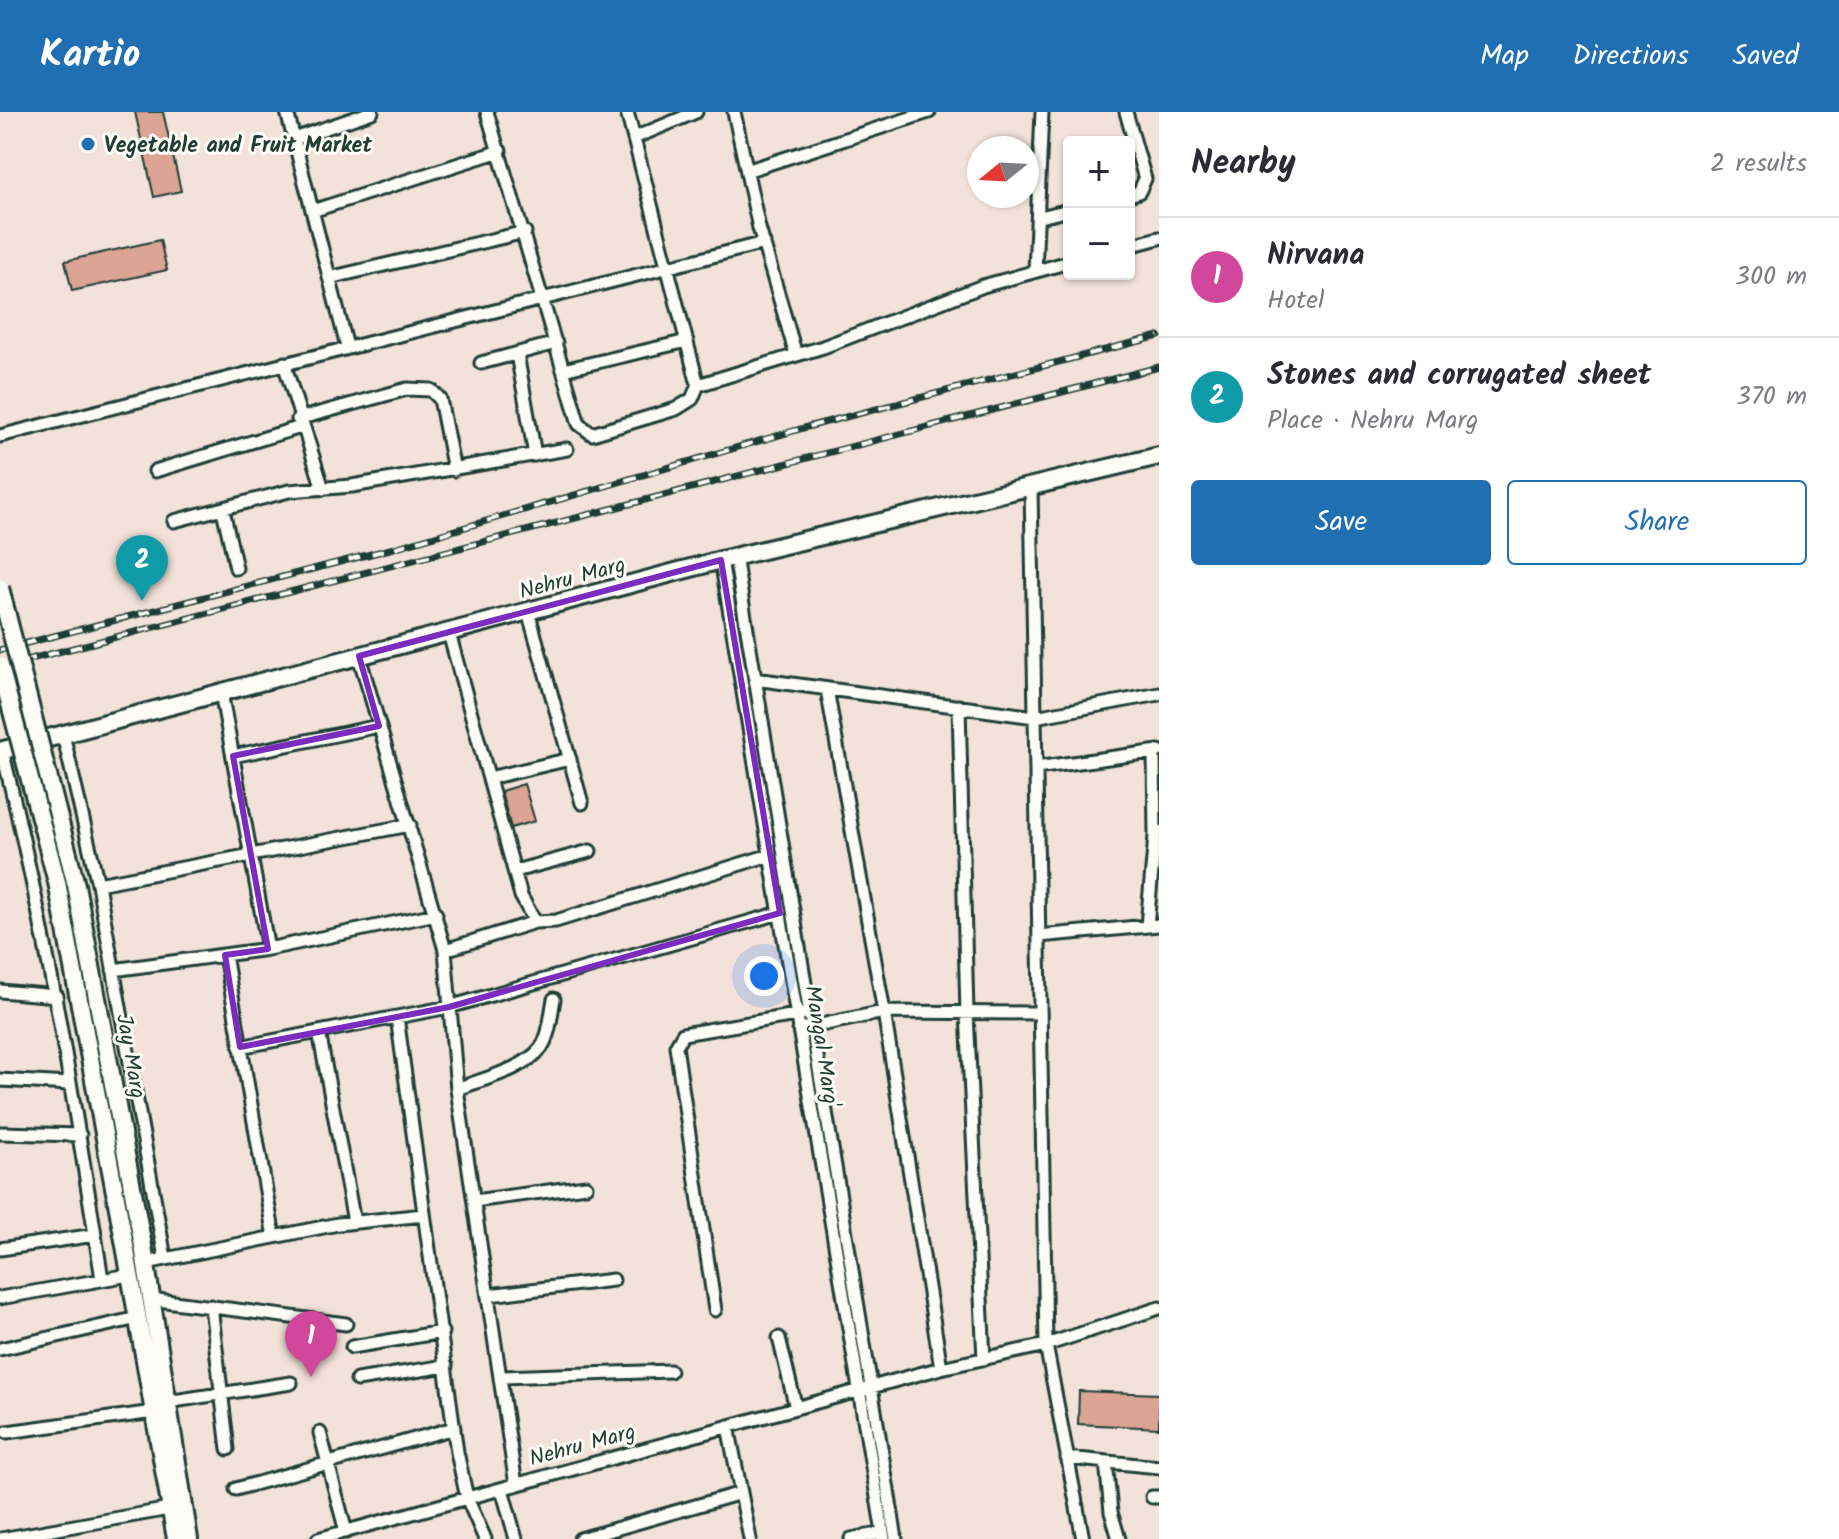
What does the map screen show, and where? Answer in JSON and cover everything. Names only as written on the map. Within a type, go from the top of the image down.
[{"type":"main road","name":"Nehru Marg","points":[[1,751],[728,558],[1159,456]]},
{"type":"main road","name":"Jay Marg","points":[[0,588],[76,885],[145,1255],[161,1407],[177,1507],[176,1539]]},
{"type":"main road","name":"Jay Marg","points":[[0,666],[60,895],[129,1275],[161,1407]]},
{"type":"main road","name":"Jay Marg","points":[[177,1507],[189,1539]]},
{"type":"street","points":[[287,112],[347,347]]},
{"type":"street","points":[[294,139],[372,112]]},
{"type":"street","points":[[487,112],[525,232],[579,424],[584,431],[592,434],[676,409],[692,399],[698,385],[627,112]]},
{"type":"street","points":[[634,138],[696,112]]},
{"type":"street","points":[[734,112],[764,243],[796,355]]},
{"type":"street","points":[[1035,271],[1040,217],[1042,112]]},
{"type":"street","points":[[1126,112],[1133,136]]},
{"type":"street","points":[[749,170],[921,113]]},
{"type":"street","points":[[1135,144],[1145,179],[1139,192],[1135,193]]},
{"type":"street","points":[[312,211],[500,151]]},
{"type":"street","points":[[1040,217],[1063,211]]},
{"type":"street","points":[[329,278],[525,232]]},
{"type":"street","points":[[1135,244],[1159,238]]},
{"type":"street","points":[[0,436],[543,296],[764,243]]},
{"type":"street","points":[[698,385],[796,355],[983,286],[1063,264]]},
{"type":"street","points":[[563,370],[687,341]]},
{"type":"street","points":[[481,363],[556,343]]},
{"type":"street","points":[[517,354],[535,455]]},
{"type":"street","points":[[284,363],[300,423],[323,489]]},
{"type":"street","points":[[155,471],[407,389],[431,390],[440,399],[454,470]]},
{"type":"street","points":[[174,521],[289,491],[454,470],[567,449]]},
{"type":"street","points":[[1031,487],[1046,1345],[1083,1539]]},
{"type":"street","points":[[223,510],[236,568]]},
{"type":"street","points":[[728,558],[755,679],[804,1014],[813,1026],[864,1389],[896,1539]]},
{"type":"street","name":"Mangal Marg'","points":[[728,558],[770,855],[804,1014],[800,1029],[864,1389],[883,1536]]},
{"type":"street","points":[[528,611],[582,803]]},
{"type":"street","points":[[449,633],[515,871],[528,914],[535,922]]},
{"type":"street","points":[[359,656],[445,950],[457,1089],[516,1485]]},
{"type":"street","points":[[755,679],[1035,717],[1159,694]]},
{"type":"street","points":[[827,689],[884,1012],[941,1368]]},
{"type":"street","points":[[221,692],[268,949]]},
{"type":"street","points":[[959,706],[967,1013],[984,1359]]},
{"type":"street","points":[[233,756],[379,726]]},
{"type":"street","points":[[63,734],[98,884],[165,1258]]},
{"type":"street","points":[[1,751],[36,886],[57,996],[102,1279]]},
{"type":"street","points":[[1036,768],[1156,751],[1157,833],[1153,926],[1039,936]]},
{"type":"street","points":[[489,778],[570,759]]},
{"type":"street","points":[[98,884],[410,825]]},
{"type":"street","points":[[515,871],[590,851]]},
{"type":"street","points":[[445,950],[535,922],[556,921],[770,855]]},
{"type":"street","points":[[240,1047],[449,1007],[780,913]]},
{"type":"street","points":[[113,970],[268,949],[436,914]]},
{"type":"street","points":[[225,955],[274,1237]]},
{"type":"street","points":[[0,991],[57,996]]},
{"type":"street","points":[[457,1089],[514,1066],[538,1051],[546,1036],[554,999]]},
{"type":"street","points":[[800,1029],[884,1012],[1040,1013]]},
{"type":"street","points":[[715,1310],[676,1046],[683,1034],[804,1014]]},
{"type":"street","points":[[397,1017],[454,1428],[467,1498],[485,1539]]},
{"type":"street","points":[[319,1032],[354,1222]]},
{"type":"street","points":[[0,1080],[69,1084]]},
{"type":"street","points":[[0,1133],[80,1135]]},
{"type":"street","points":[[474,1201],[586,1186]]},
{"type":"street","points":[[145,1255],[165,1258],[354,1222],[424,1215]]},
{"type":"street","points":[[0,1249],[95,1235]]},
{"type":"street","points":[[0,1298],[129,1275]]},
{"type":"street","points":[[489,1295],[613,1280]]},
{"type":"street","points":[[150,1299],[346,1324]]},
{"type":"street","points":[[211,1306],[228,1449]]},
{"type":"street","name":"Nehru Marg","points":[[318,1539],[941,1368],[1046,1345],[1159,1308]]},
{"type":"street","points":[[0,1349],[138,1318]]},
{"type":"street","points":[[352,1347],[442,1332]]},
{"type":"street","points":[[779,1338],[796,1408]]},
{"type":"street","points":[[357,1380],[446,1366]]},
{"type":"street","points":[[502,1377],[670,1371]]},
{"type":"street","points":[[7,1432],[291,1383]]},
{"type":"street","points":[[728,1426],[750,1539]]},
{"type":"street","points":[[236,1489],[454,1428]]},
{"type":"street","points":[[320,1433],[346,1532]]},
{"type":"street","points":[[1067,1458],[1159,1467]]},
{"type":"street","points":[[1106,1462],[1119,1539]]},
{"type":"street","points":[[502,1489],[516,1539]]},
{"type":"street","points":[[580,1539],[741,1493]]},
{"type":"street","points":[[1,1539],[38,1536],[177,1507]]},
{"type":"street","points":[[851,1539],[883,1536]]},
{"type":"highlighted area","points":[[721,560],[780,913],[449,1007],[240,1047],[225,955],[268,949],[233,756],[379,726],[359,656]]},
{"type":"building","points":[[135,112],[163,112],[181,191],[154,197]]},
{"type":"building","points":[[160,240],[167,270],[72,291],[65,261]]},
{"type":"building","points":[[524,784],[535,821],[511,828],[501,791]]},
{"type":"building","points":[[1079,1391],[1159,1394],[1159,1428],[1078,1424]]},
{"type":"railway","points":[[0,650],[394,548],[807,427],[1159,336]]},
{"type":"railway","points":[[0,667],[1159,367]]},
{"type":"place","name":"Vegetable and Fruit Market","points":[[88,144]]},
{"type":"place","name":"Stones and corrugated sheet","points":[[142,601]]},
{"type":"place","name":"Nirvana","points":[[311,1377]]}]
